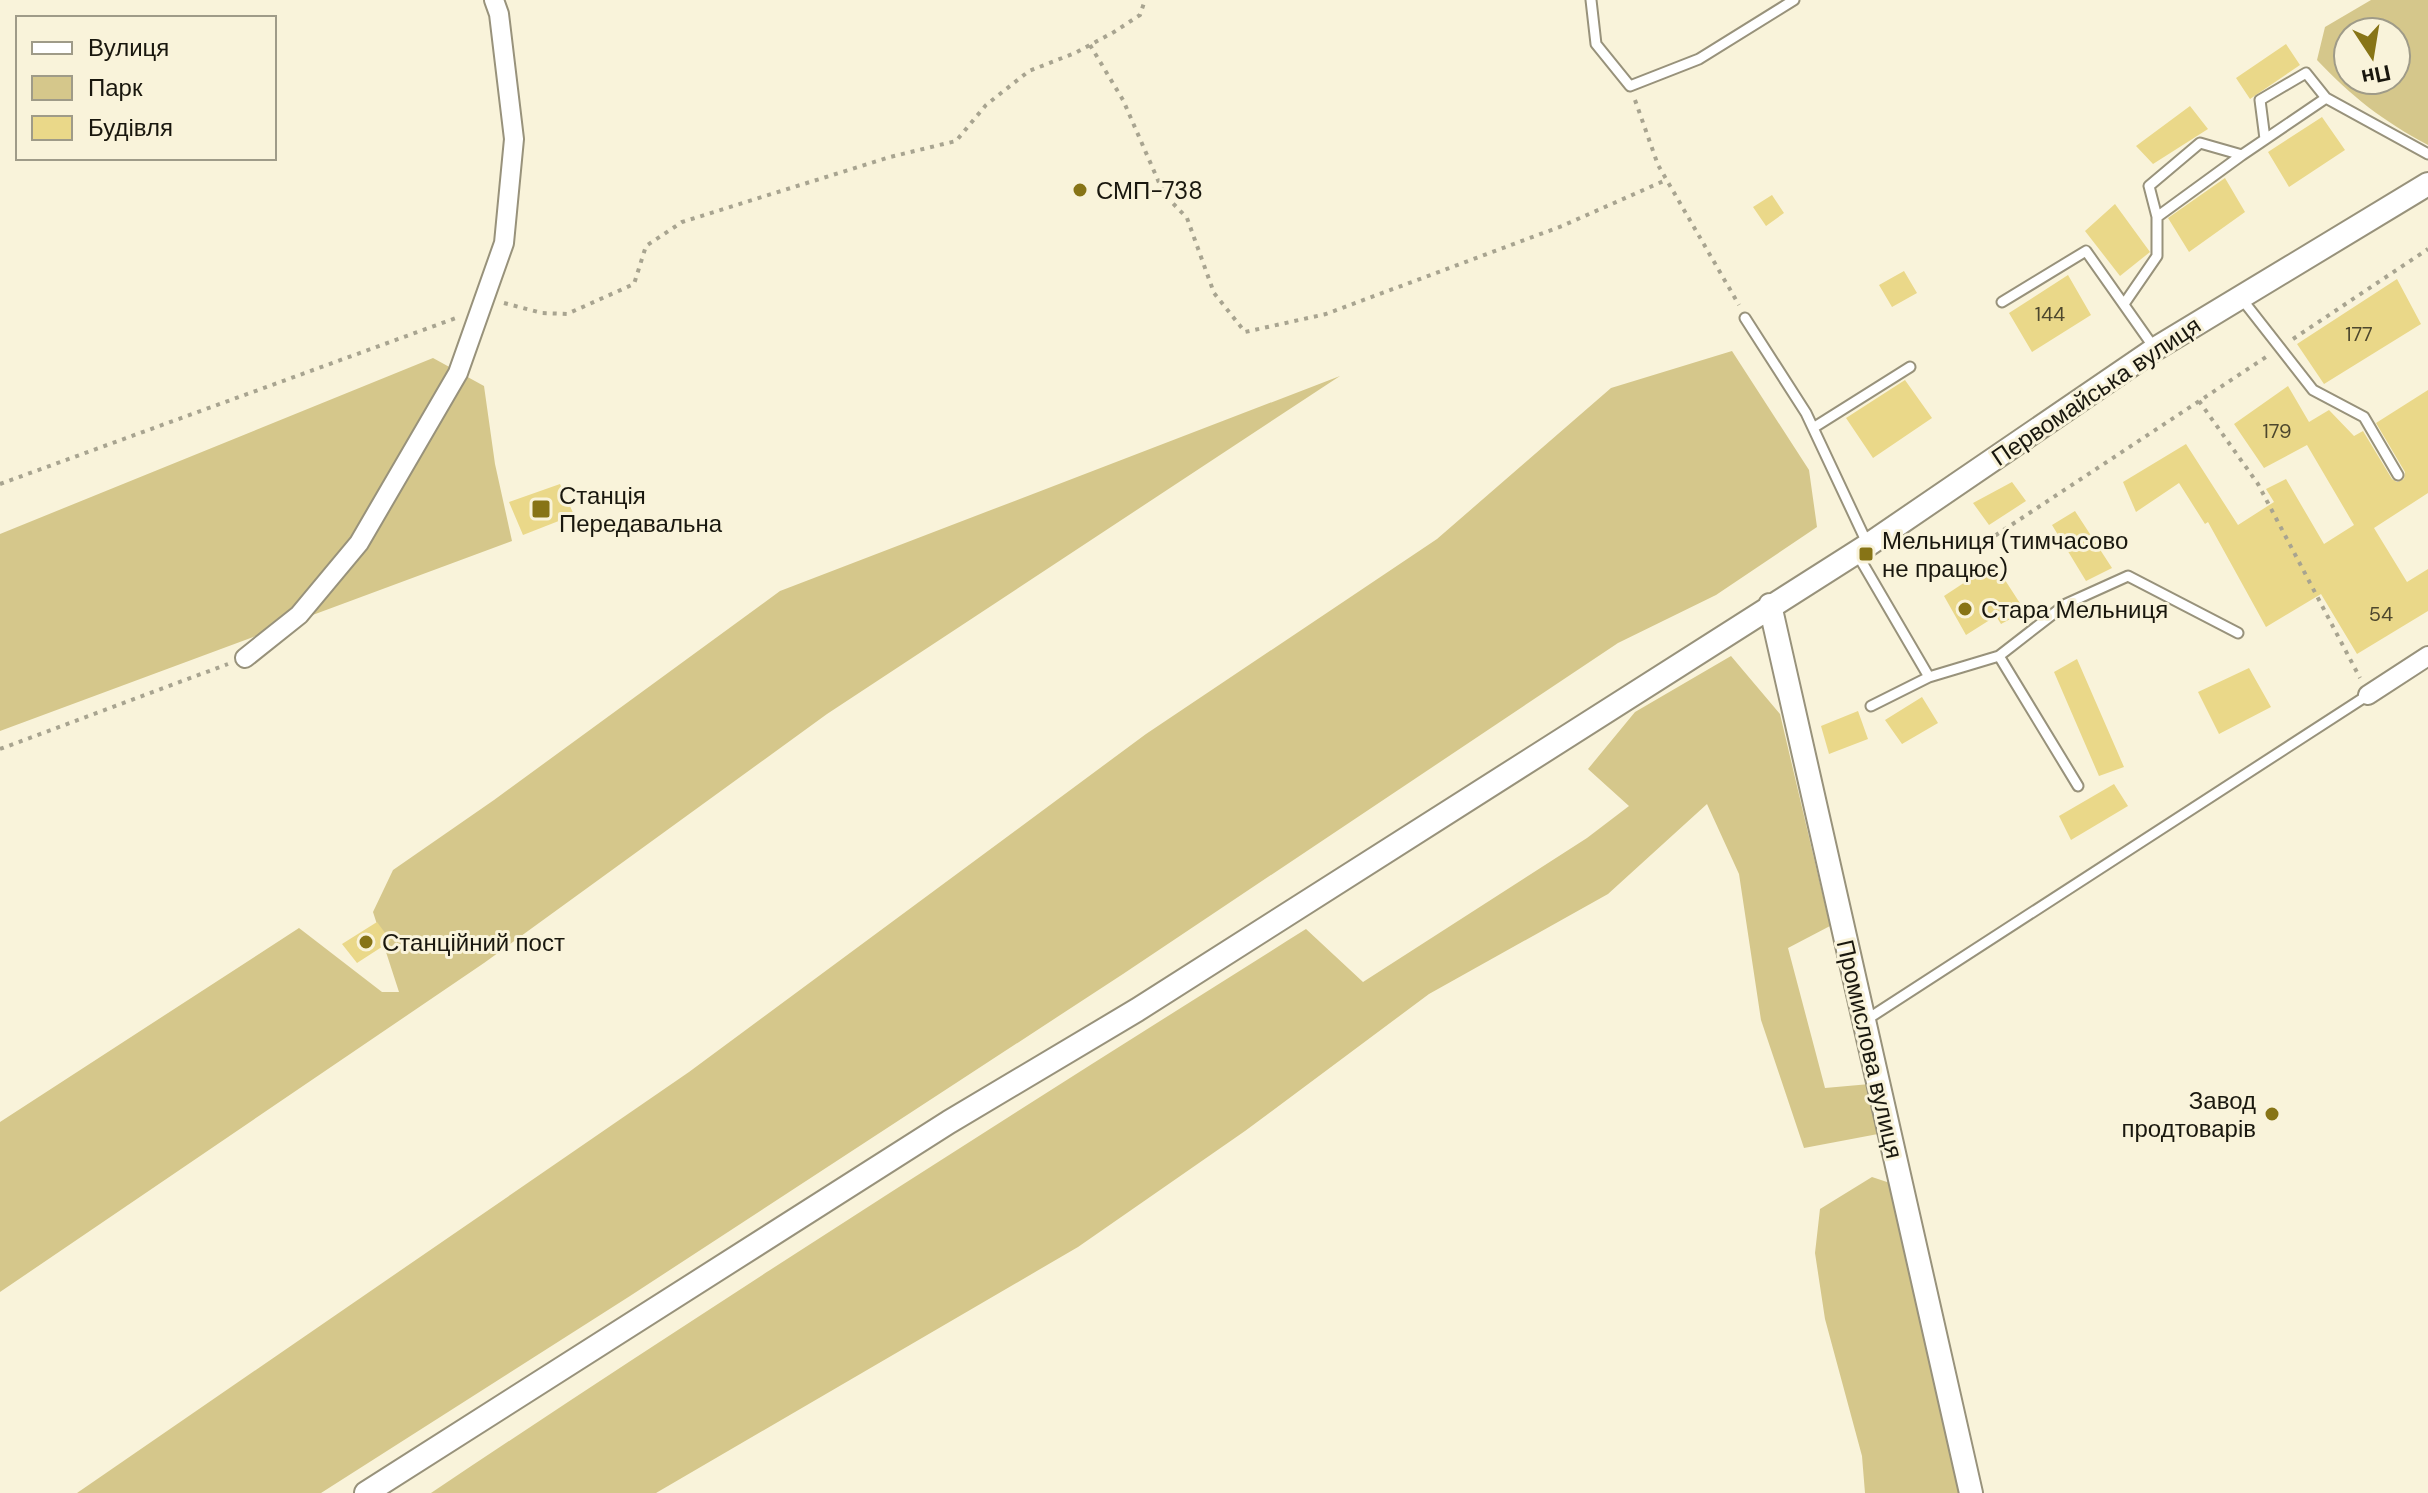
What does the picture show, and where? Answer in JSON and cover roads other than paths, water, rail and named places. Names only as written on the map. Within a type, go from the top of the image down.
[{"type":"street","points":[[245,658],[299,615],[359,543],[458,373],[504,243],[514,139],[499,14],[494,0]]},
{"type":"street","name":"Первомайська вулиця","points":[[366,1493],[949,1122],[1137,1010],[1862,548],[2155,349],[2428,184]]},
{"type":"street","name":"Промислова вулиця","points":[[1770,605],[1971,1493]]},
{"type":"street","points":[[2368,695],[2428,656]]},
{"type":"lane","points":[[1591,0],[1596,44],[1630,86],[1699,59],[1794,0]]},
{"type":"lane","points":[[2265,139],[2260,100],[2306,73],[2326,98],[2428,154]]},
{"type":"lane","points":[[2157,217],[2326,98]]},
{"type":"lane","points":[[2124,304],[2157,256],[2157,217],[2149,186],[2200,143],[2242,155]]},
{"type":"lane","points":[[2002,302],[2086,251],[2155,349]]},
{"type":"lane","points":[[2240,297],[2313,390],[2364,417],[2398,475]]},
{"type":"lane","points":[[1745,318],[1813,428],[1862,548],[1929,677]]},
{"type":"lane","points":[[1813,428],[1910,367]]},
{"type":"lane","points":[[1871,706],[1929,677],[1999,656],[2066,604],[2128,576],[2238,633]]},
{"type":"lane","points":[[1999,656],[2078,786]]},
{"type":"lane","points":[[1863,1021],[2368,695]]},
{"type":"place","name":"СМП-738","points":[[1080,190]]},
{"type":"place","name":"Станція Передавальна","points":[[541,509]]},
{"type":"place","name":"Мельниця (тимчасово не працює)","points":[[1866,554]]},
{"type":"place","name":"Стара Мельниця","points":[[1965,609]]},
{"type":"place","name":"Станційний пост","points":[[366,942]]},
{"type":"place","name":"Завод продтоварів","points":[[2272,1114]]}]
